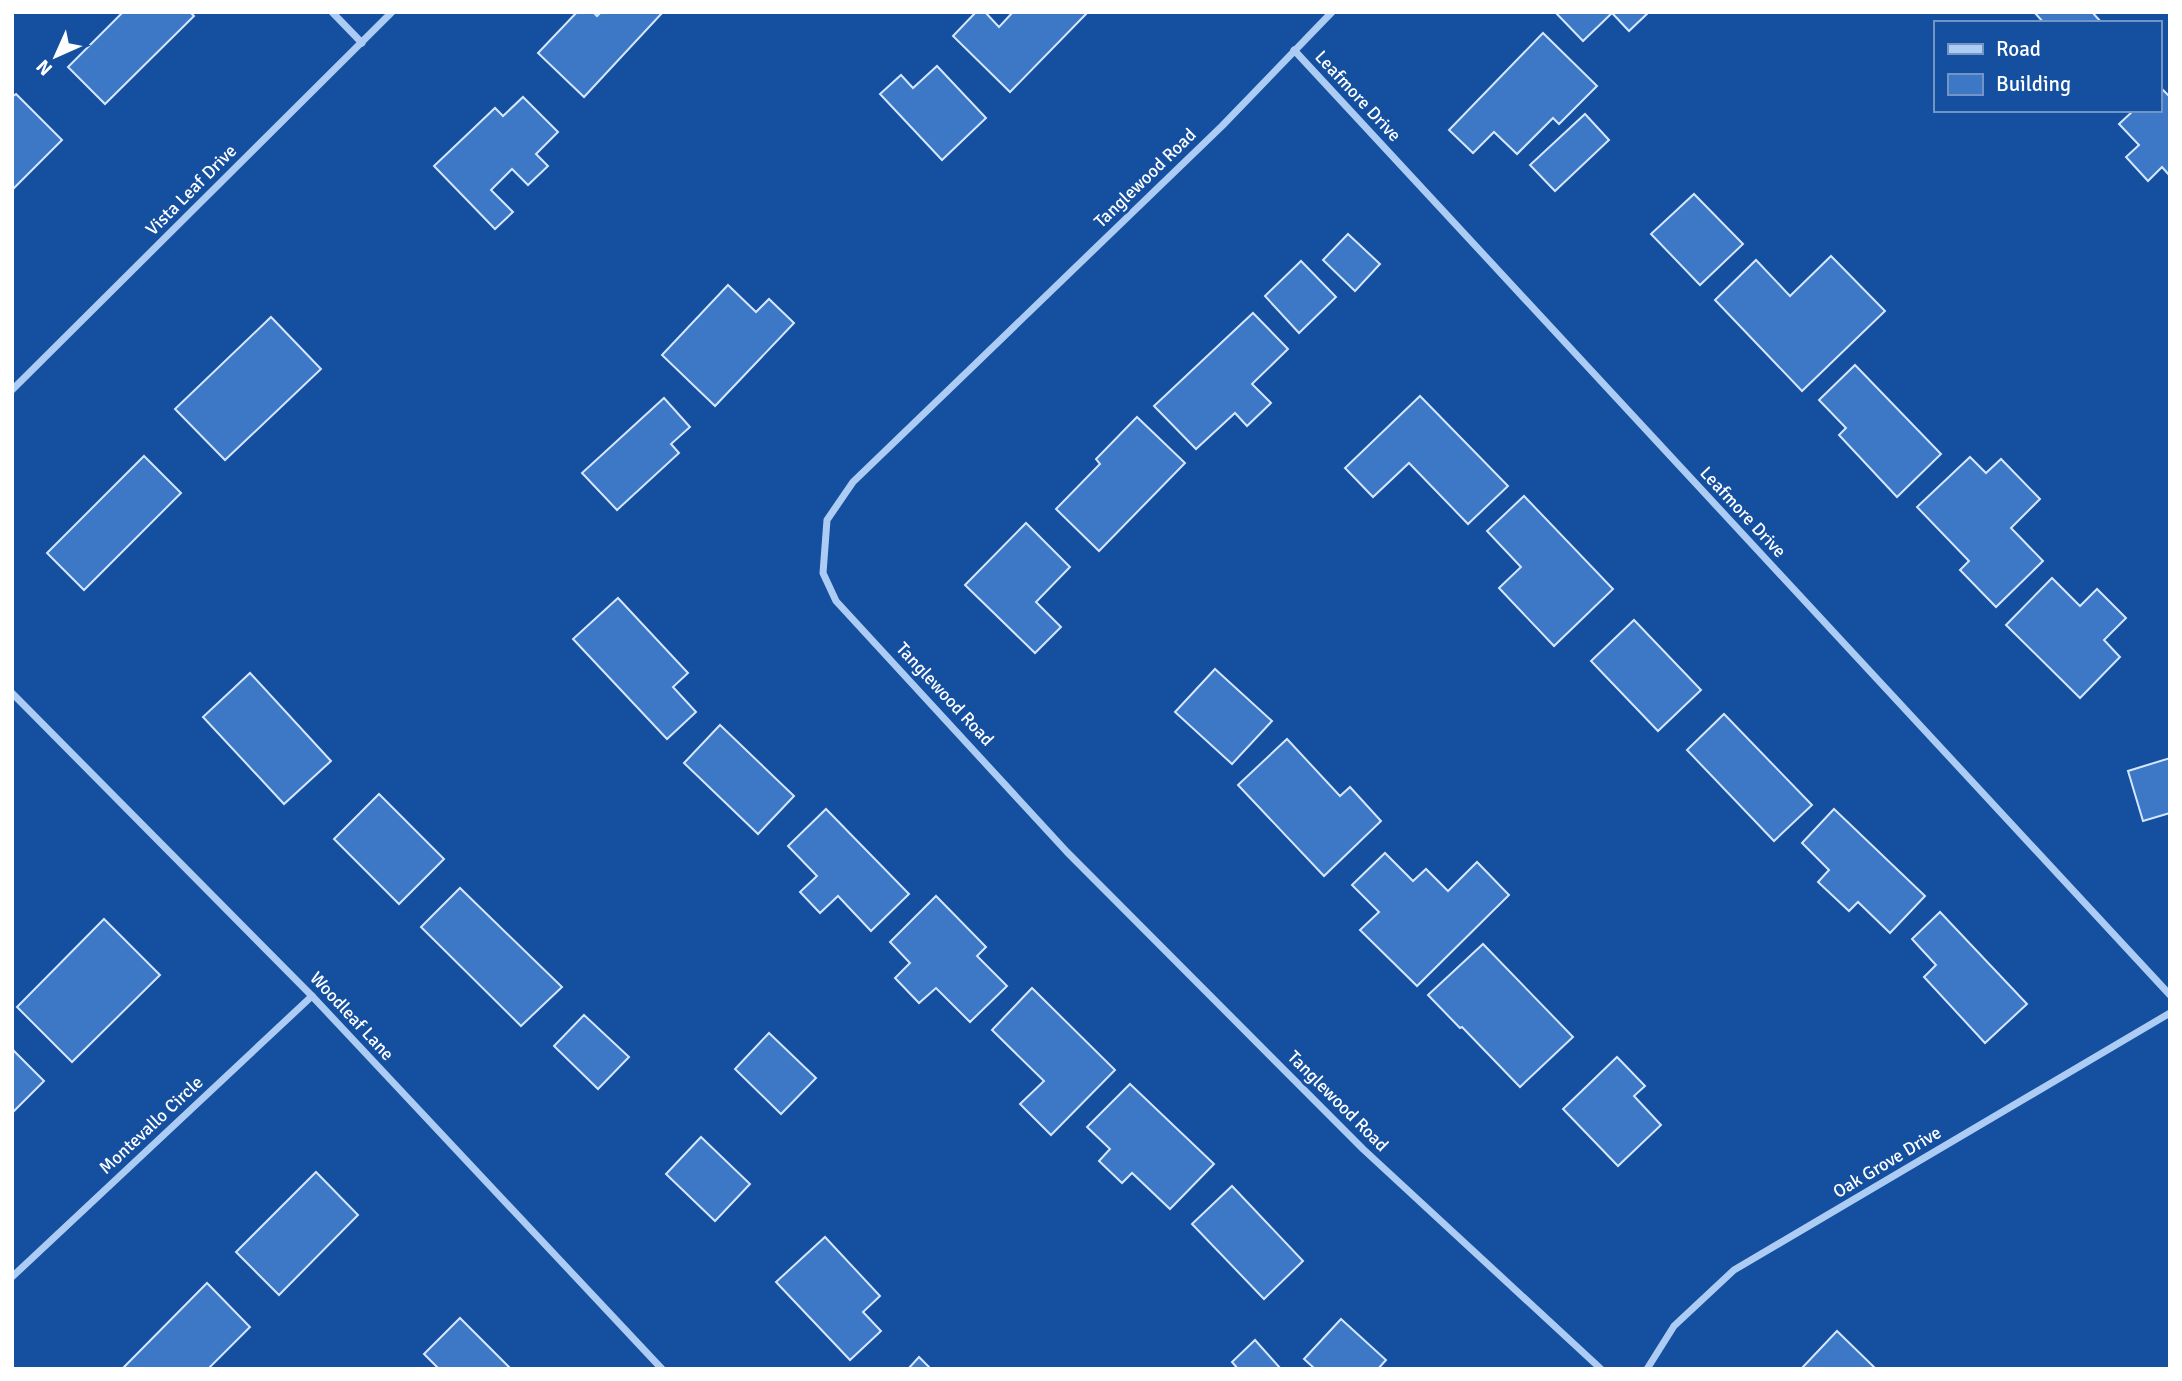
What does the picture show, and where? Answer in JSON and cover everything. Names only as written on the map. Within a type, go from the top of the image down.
[{"type":"street","points":[[332,12],[362,43]]},
{"type":"street","name":"Vista Leaf Drive","points":[[12,390],[393,12]]},
{"type":"street","name":"Tanglewood Road","points":[[1332,12],[1222,126],[853,482],[828,520],[823,573],[836,601],[1067,852],[1363,1149],[1601,1369]]},
{"type":"street","name":"Leafmore Drive","points":[[1294,50],[2170,995]]},
{"type":"street","name":"Woodleaf Lane","points":[[12,692],[312,996],[662,1369]]},
{"type":"street","name":"Montevallo Circle","points":[[12,1277],[312,996]]},
{"type":"street","name":"Oak Grove Drive","points":[[1647,1369],[1674,1326],[1734,1270],[2170,1013]]},
{"type":"building","points":[[123,12],[190,12],[194,16],[105,104],[68,67]]},
{"type":"building","points":[[577,12],[593,12],[597,16],[601,12],[663,12],[584,97],[538,53]]},
{"type":"building","points":[[976,12],[985,12],[999,27],[1013,12],[1088,12],[1010,92],[953,36]]},
{"type":"building","points":[[1555,12],[1649,12],[1629,31],[1612,13],[1583,41]]},
{"type":"building","points":[[2034,12],[2092,12],[2100,21],[2042,21]]},
{"type":"building","points":[[1543,33],[1597,86],[1559,124],[1553,118],[1517,154],[1494,132],[1473,153],[1449,130]]},
{"type":"building","points":[[937,66],[986,118],[942,160],[880,94],[901,75],[913,88]]},
{"type":"building","points":[[2161,88],[2170,97],[2170,176],[2162,167],[2148,181],[2126,157],[2139,145],[2119,124],[2132,112],[2161,112]]},
{"type":"building","points":[[16,94],[62,140],[12,190],[12,97]]},
{"type":"building","points":[[523,97],[558,132],[536,154],[548,166],[528,185],[512,169],[491,190],[513,212],[495,229],[434,166],[495,108],[503,116]]},
{"type":"building","points":[[1585,114],[1609,140],[1555,191],[1530,165]]},
{"type":"building","points":[[1694,194],[1743,244],[1700,285],[1651,234]]},
{"type":"building","points":[[1348,234],[1380,264],[1355,291],[1323,260]]},
{"type":"building","points":[[1831,256],[1885,311],[1802,391],[1715,300],[1756,260],[1790,296]]},
{"type":"building","points":[[1301,261],[1336,297],[1299,333],[1265,296]]},
{"type":"building","points":[[728,285],[756,312],[769,299],[794,323],[715,406],[662,355]]},
{"type":"building","points":[[1253,313],[1288,349],[1252,384],[1271,403],[1247,426],[1235,413],[1196,449],[1154,406]]},
{"type":"building","points":[[271,317],[321,369],[225,460],[175,409]]},
{"type":"building","points":[[1855,365],[1941,454],[1897,497],[1839,435],[1846,428],[1819,400]]},
{"type":"building","points":[[1420,396],[1508,486],[1468,524],[1409,463],[1373,497],[1345,468]]},
{"type":"building","points":[[664,398],[690,427],[671,444],[679,453],[617,510],[582,473]]},
{"type":"building","points":[[1137,417],[1185,463],[1099,551],[1056,509],[1100,464],[1096,459]]},
{"type":"building","points":[[144,456],[181,493],[84,590],[47,553]]},
{"type":"building","points":[[1970,457],[1986,473],[2001,459],[2040,499],[2011,528],[2043,561],[1996,607],[1960,570],[1969,561],[1917,507]]},
{"type":"building","points":[[1524,496],[1613,589],[1554,646],[1499,588],[1521,567],[1487,531]]},
{"type":"building","points":[[1026,523],[1070,567],[1036,602],[1061,627],[1035,653],[965,585]]},
{"type":"building","points":[[2052,578],[2080,606],[2097,589],[2126,618],[2104,640],[2120,657],[2080,698],[2006,625]]},
{"type":"building","points":[[618,598],[688,673],[673,687],[696,712],[667,739],[573,639]]},
{"type":"building","points":[[1634,620],[1701,690],[1658,731],[1591,661]]},
{"type":"building","points":[[1215,669],[1272,721],[1232,764],[1175,712]]},
{"type":"building","points":[[250,673],[331,761],[284,804],[203,717]]},
{"type":"building","points":[[1724,714],[1812,805],[1774,841],[1687,750]]},
{"type":"building","points":[[720,725],[794,796],[758,834],[684,763]]},
{"type":"building","points":[[1287,739],[1340,796],[1350,787],[1381,821],[1324,876],[1238,785]]},
{"type":"building","points":[[2170,758],[2170,813],[2143,821],[2128,771]]},
{"type":"building","points":[[379,794],[444,859],[399,904],[334,839]]},
{"type":"building","points":[[826,809],[909,894],[871,931],[838,896],[820,913],[800,892],[817,876],[788,846]]},
{"type":"building","points":[[1834,809],[1925,896],[1890,933],[1858,902],[1849,911],[1818,882],[1829,870],[1802,843]]},
{"type":"building","points":[[1385,853],[1413,881],[1426,869],[1448,891],[1477,862],[1509,895],[1417,986],[1360,930],[1379,912],[1352,885]]},
{"type":"building","points":[[460,888],[562,987],[521,1026],[421,927]]},
{"type":"building","points":[[936,896],[986,947],[977,956],[1007,986],[970,1022],[936,988],[919,1003],[895,978],[910,963],[890,942]]},
{"type":"building","points":[[1940,912],[2027,1004],[1985,1043],[1924,977],[1936,965],[1912,939]]},
{"type":"building","points":[[104,919],[160,975],[72,1062],[17,1007]]},
{"type":"building","points":[[1483,944],[1573,1037],[1520,1087],[1428,995]]},
{"type":"building","points":[[1032,988],[1115,1070],[1051,1135],[1020,1104],[1044,1081],[992,1030]]},
{"type":"building","points":[[584,1015],[629,1057],[598,1089],[554,1046]]},
{"type":"building","points":[[769,1033],[816,1078],[781,1114],[735,1069]]},
{"type":"building","points":[[12,1049],[44,1081],[12,1113]]},
{"type":"building","points":[[1617,1057],[1645,1086],[1634,1096],[1661,1125],[1618,1166],[1563,1109]]},
{"type":"building","points":[[1130,1084],[1214,1164],[1170,1209],[1132,1173],[1122,1183],[1099,1161],[1110,1149],[1087,1127]]},
{"type":"building","points":[[701,1137],[750,1184],[715,1221],[666,1174]]},
{"type":"building","points":[[316,1172],[358,1215],[279,1295],[236,1252]]},
{"type":"building","points":[[1232,1186],[1303,1261],[1264,1299],[1192,1224]]},
{"type":"building","points":[[825,1237],[880,1296],[863,1312],[881,1331],[850,1360],[776,1282]]},
{"type":"building","points":[[207,1283],[250,1327],[208,1369],[122,1369]]},
{"type":"building","points":[[460,1318],[511,1369],[439,1369],[424,1354]]},
{"type":"building","points":[[1341,1319],[1386,1360],[1378,1369],[1315,1369],[1304,1359]]},
{"type":"building","points":[[1837,1331],[1876,1369],[1801,1369]]},
{"type":"building","points":[[1255,1340],[1281,1369],[1238,1369],[1232,1362]]},
{"type":"building","points":[[919,1357],[931,1369],[908,1369]]}]
